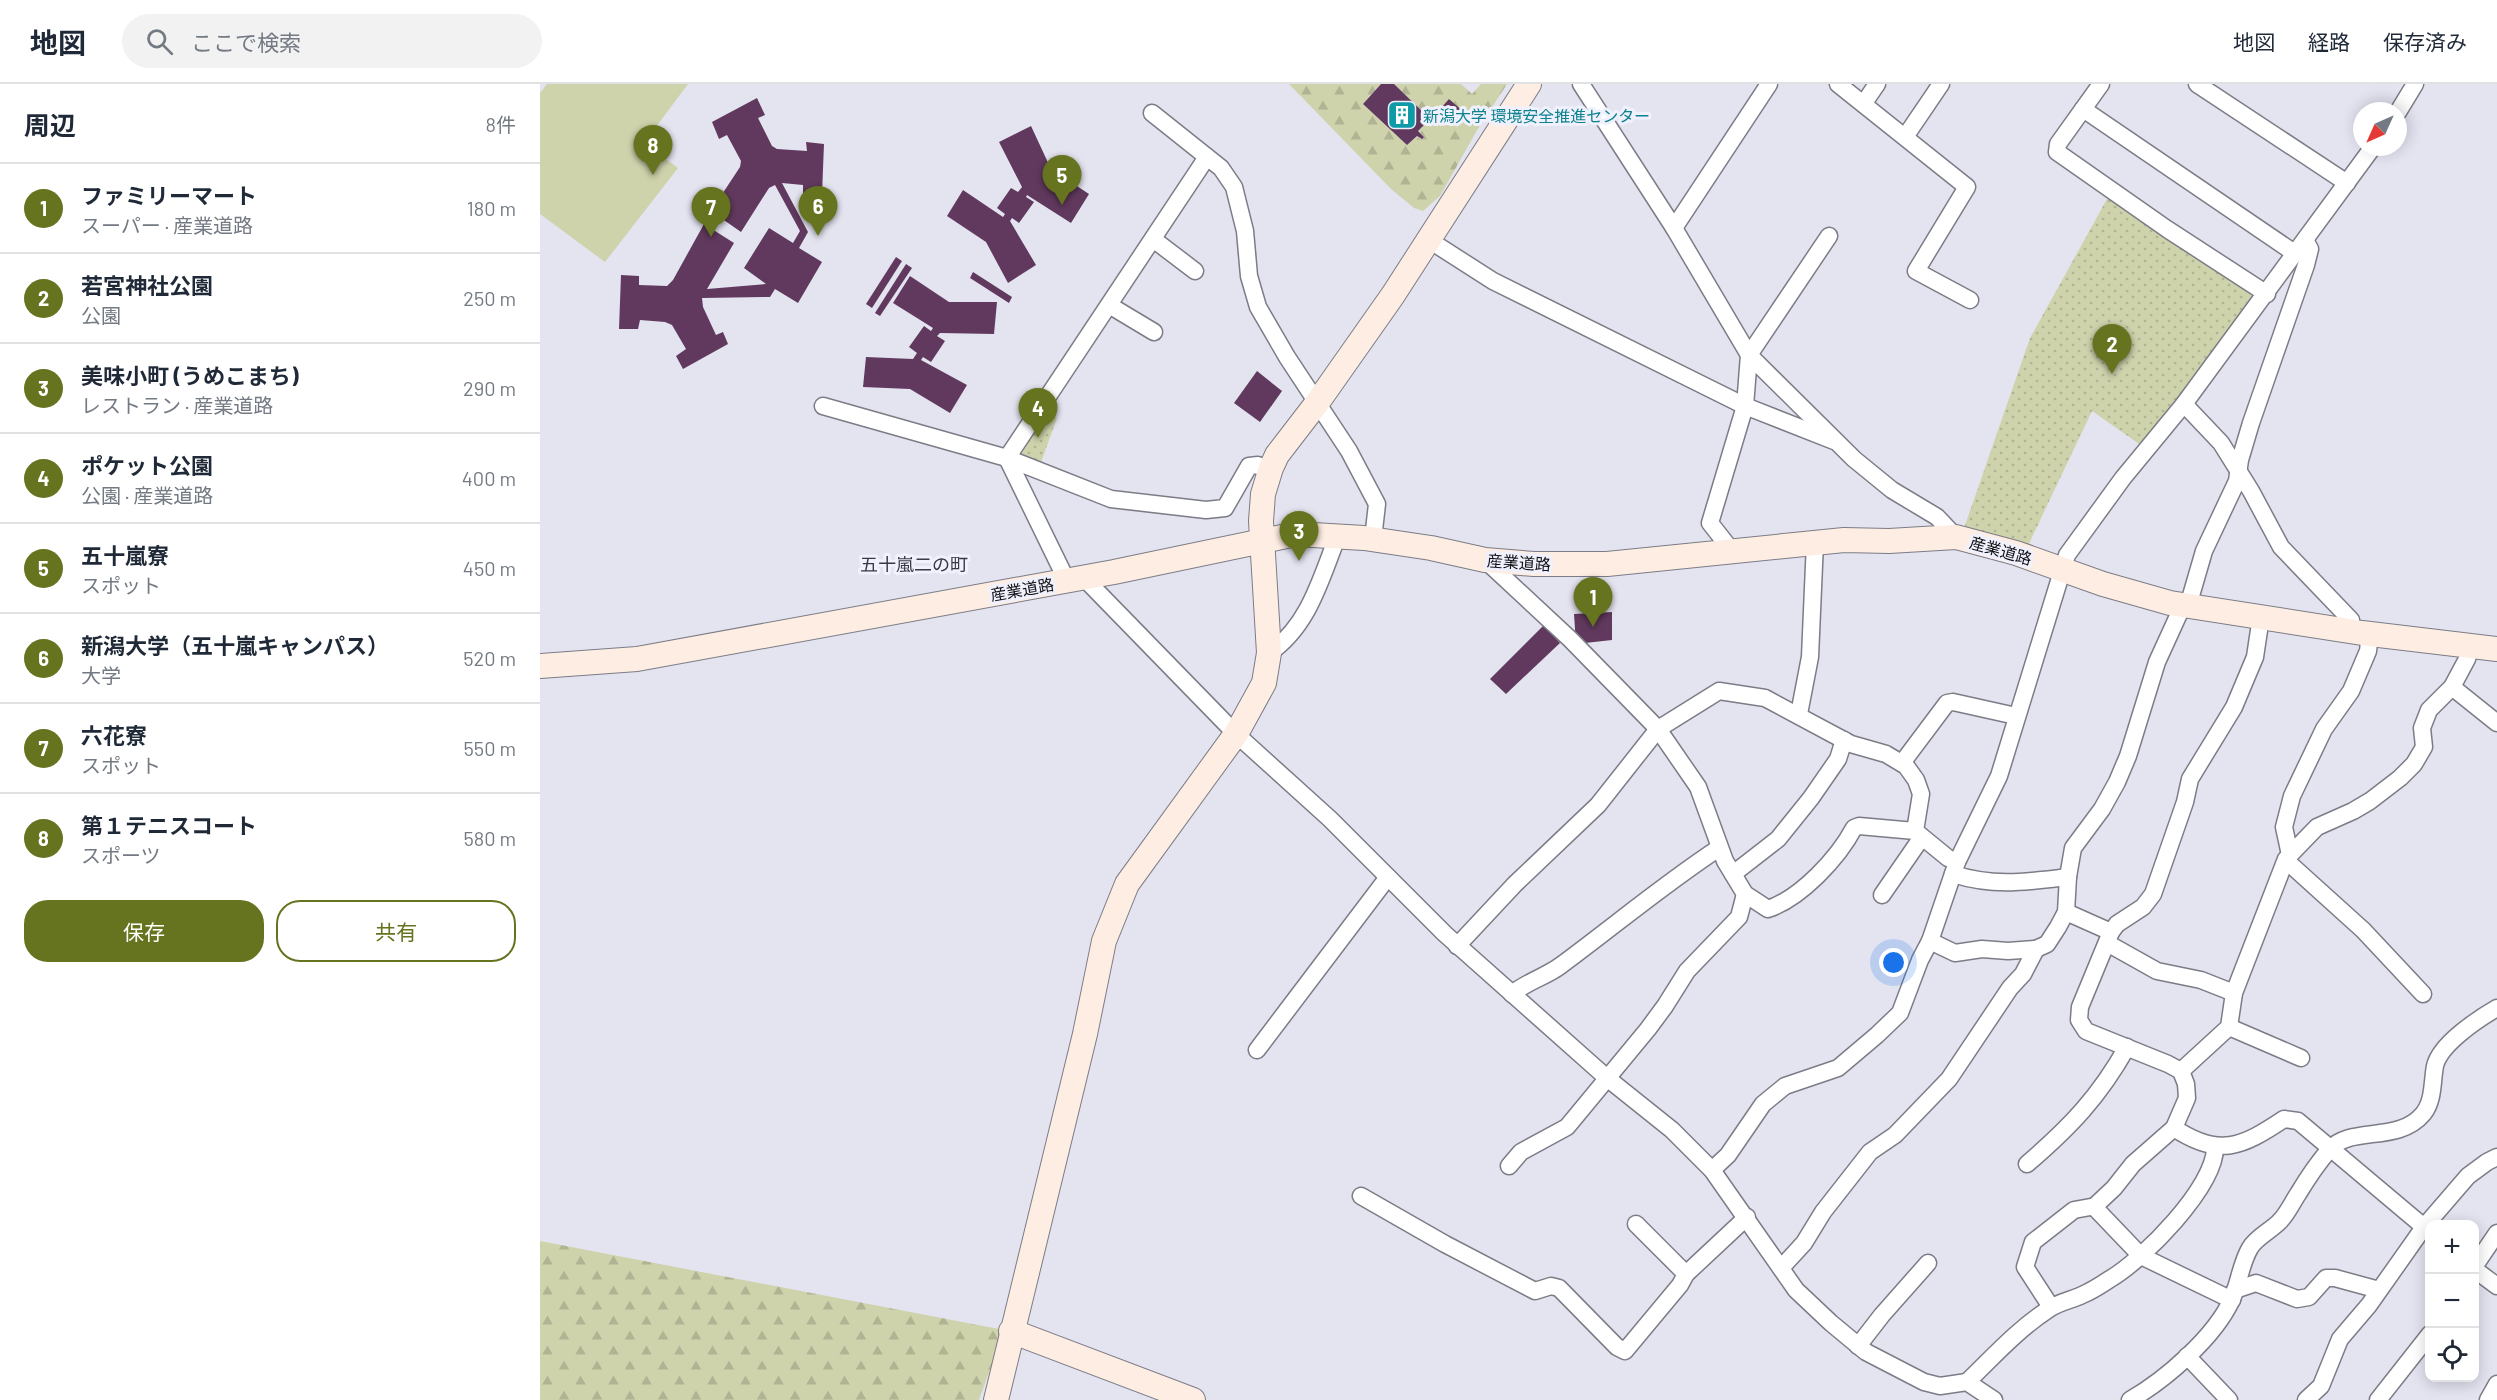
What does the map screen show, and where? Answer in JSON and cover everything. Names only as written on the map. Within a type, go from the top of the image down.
[{"type":"street","points":[[996,1400],[1085,1034],[1104,941],[1127,884],[1236,734],[1264,682],[1269,653],[1261,540],[1263,494],[1269,472],[1277,455],[1317,403],[1429,240],[1529,84]]},
{"type":"street","points":[[1581,84],[1674,228],[1749,355],[1834,441],[1892,490],[1937,517],[1956,537]]},
{"type":"street","points":[[1674,228],[1769,84]]},
{"type":"street","points":[[1838,84],[1967,188],[1916,271],[1970,300]]},
{"type":"street","points":[[1864,103],[1877,84]]},
{"type":"street","points":[[1905,137],[1941,84]]},
{"type":"street","points":[[2101,84],[2058,144],[2056,148],[2059,155],[2267,294]]},
{"type":"street","points":[[2197,84],[2347,183]]},
{"type":"street","points":[[2404,102],[2415,84]]},
{"type":"street","points":[[1930,941],[1955,953],[1982,948],[2008,951],[2036,949],[2047,945],[2066,912],[2067,877],[2073,848],[2102,809],[2125,765],[2157,662],[2185,605],[2204,551],[2240,473],[2240,460],[2310,249],[2300,247],[2083,109]]},
{"type":"street","points":[[1152,113],[1221,168],[1234,187],[1245,231],[1249,276],[1258,307],[1349,451],[1377,504],[1373,539]]},
{"type":"street","points":[[1712,1170],[1728,1155],[1763,1104],[1785,1086],[1838,1068],[1870,1042],[1900,1012],[1920,960],[1930,941],[1955,868],[1999,776],[2067,555],[2123,478],[2184,404],[2267,294],[2366,156]]},
{"type":"street","points":[[1007,458],[1207,157]]},
{"type":"street","points":[[1732,551],[1710,523],[1745,406],[1749,355],[1829,236]]},
{"type":"street","points":[[1153,239],[1195,271]]},
{"type":"street","points":[[1429,240],[1492,282],[1745,406],[1834,441]]},
{"type":"street","points":[[1109,305],[1154,332]]},
{"type":"street","points":[[2184,404],[2221,443],[2281,547],[2347,615],[2361,633],[2368,651],[2361,670],[2346,698],[2324,729],[2292,796],[2284,827],[2287,859],[2363,930],[2423,994]]},
{"type":"street","points":[[823,406],[1007,458],[1111,499],[1206,510],[1225,508],[1249,466],[1258,465],[1269,472]]},
{"type":"street","points":[[1007,458],[1075,579],[1236,734],[1330,819],[1457,946],[1607,1078],[1672,1130],[1712,1170],[1796,1290],[1858,1346],[1895,1370],[1940,1386],[1967,1382],[2019,1332],[2051,1307],[2083,1295],[2113,1278],[2141,1256],[2182,1212],[2198,1190],[2211,1167],[2215,1147]]},
{"type":"street","name":"産業道路","points":[[540,666],[637,659],[1075,579],[1296,534],[1373,539],[1431,548],[1485,560],[1534,564],[1607,564],[1815,542],[1956,537],[2062,568],[2103,584],[2185,605],[2361,633],[2497,649]]},
{"type":"street","points":[[1269,653],[1286,641],[1299,626],[1338,535]]},
{"type":"street","points":[[1799,714],[1810,657],[1815,542]]},
{"type":"street","points":[[1485,560],[1570,639],[1658,729],[1698,787],[1719,848],[1745,894],[1768,909],[1798,892],[1829,864],[1854,828],[1859,826],[1919,834],[1948,858],[1955,868],[1991,883],[2021,883],[2067,877]]},
{"type":"street","points":[[2051,1307],[2025,1267],[2032,1242],[2074,1210],[2096,1206],[2133,1164],[2174,1128],[2187,1098],[2186,1084],[2181,1071],[2086,1031],[2079,1020],[2080,1007],[2109,937],[2117,924],[2143,908],[2153,894],[2185,802],[2190,779],[2234,707],[2255,657],[2261,617]]},
{"type":"street","points":[[2181,1071],[2229,1027],[2234,993],[2287,859],[2317,827],[2370,801],[2414,764],[2424,747],[2422,728],[2429,710],[2452,687],[2467,659],[2471,645]]},
{"type":"street","points":[[2452,687],[2497,723]]},
{"type":"street","points":[[1457,946],[1522,877],[1598,805],[1658,729],[1719,691],[1765,698],[1799,714],[1844,740],[1886,754],[1906,766],[1916,780],[1921,794],[1919,834],[1882,895]]},
{"type":"street","points":[[1902,763],[1947,703],[2016,716]]},
{"type":"street","points":[[1733,874],[1778,839],[1838,759],[1844,740]]},
{"type":"street","points":[[1512,994],[1548,974],[1647,902],[1686,870],[1719,848]]},
{"type":"street","points":[[1257,1050],[1388,877]]},
{"type":"street","points":[[1509,1166],[1521,1152],[1567,1127],[1665,1006],[1687,971],[1739,917],[1745,894]]},
{"type":"street","points":[[2066,912],[2109,937],[2157,971],[2201,980],[2234,993]]},
{"type":"street","points":[[1781,1268],[1804,1243],[1823,1212],[1870,1152],[1895,1136],[1949,1078],[2010,988],[2023,974],[2036,949]]},
{"type":"street","points":[[2130,1400],[2187,1356],[2220,1319],[2234,1295],[2250,1247],[2282,1220],[2310,1174],[2330,1148],[2356,1137],[2403,1130],[2414,1123],[2425,1111],[2432,1091],[2438,1057],[2464,1030],[2497,1008]]},
{"type":"street","points":[[2229,1027],[2301,1058]]},
{"type":"street","points":[[2027,1164],[2079,1117],[2100,1092],[2127,1047]]},
{"type":"street","points":[[2174,1128],[2215,1147],[2230,1147],[2250,1141],[2283,1119],[2298,1120],[2425,1228]]},
{"type":"street","points":[[2435,1220],[2468,1176],[2487,1162],[2497,1158]]},
{"type":"street","points":[[1361,1196],[1445,1244],[1535,1291],[1551,1286],[1558,1288],[1617,1347],[1625,1351],[1652,1320],[1686,1274],[1747,1217]]},
{"type":"street","points":[[2096,1206],[2096,1209],[2141,1256],[2234,1295]]},
{"type":"street","points":[[1636,1224],[1686,1274]]},
{"type":"street","points":[[2306,1400],[2321,1386],[2340,1339],[2425,1232]]},
{"type":"street","points":[[2479,1262],[2497,1233]]},
{"type":"street","points":[[1858,1346],[1882,1315],[1929,1263]]},
{"type":"street","points":[[2479,1271],[2497,1286]]},
{"type":"street","points":[[2234,1295],[2256,1283],[2297,1299],[2309,1297],[2326,1278],[2335,1278],[2379,1290]]},
{"type":"street","points":[[1011,1331],[1193,1400]]},
{"type":"street","points":[[2378,1400],[2425,1340]]},
{"type":"street","points":[[2187,1356],[2229,1400]]},
{"type":"street","points":[[1967,1382],[1994,1400]]},
{"type":"green space","points":[[547,84],[688,84],[644,143],[678,168],[605,262],[540,214],[540,93]]},
{"type":"green space","points":[[1289,84],[1381,84],[1363,104],[1407,145],[1417,136],[1420,139],[1424,137],[1418,131],[1430,119],[1428,116],[1432,112],[1429,109],[1424,113],[1394,84],[1461,84],[1472,94],[1481,84],[1507,84],[1476,132],[1440,196],[1423,211],[1414,208],[1391,189]]},
{"type":"green space","points":[[2112,190],[2263,304],[2145,448],[2092,411],[2025,552],[1962,534],[2030,338]]},
{"type":"green space","points":[[1044,409],[1057,418],[1039,468],[1016,458]]},
{"type":"green space","points":[[540,1241],[1004,1330],[979,1400],[540,1400]]},
{"type":"building","name":"新潟大学 環境安全推進センター","points":[[1381,84],[1394,84],[1424,113],[1429,109],[1432,112],[1428,116],[1430,119],[1418,131],[1424,137],[1422,139],[1417,136],[1407,145],[1363,104]]},
{"type":"building","points":[[757,98],[765,115],[758,118],[772,146],[777,149],[807,151],[806,142],[824,144],[822,194],[803,193],[803,185],[782,183],[808,232],[799,248],[822,262],[798,303],[775,289],[770,297],[702,298],[703,307],[716,335],[723,332],[728,344],[683,369],[676,356],[686,349],[672,325],[665,322],[640,320],[638,329],[619,329],[621,275],[639,276],[639,285],[667,286],[673,280],[704,224],[734,243],[707,289],[766,284],[744,268],[769,228],[793,243],[800,231],[775,185],[769,188],[741,232],[711,211],[740,167],[741,161],[727,135],[719,139],[712,122]]},
{"type":"building","points":[[1449,99],[1465,113],[1457,123],[1441,108]]},
{"type":"building","points":[[1031,126],[1051,169],[1089,194],[1071,223],[1027,195],[1026,197],[1034,202],[1019,223],[1012,218],[1010,221],[1036,265],[1008,283],[986,242],[947,216],[963,190],[1003,217],[1005,214],[997,208],[1011,188],[1018,192],[1022,187],[999,142]]},
{"type":"building","points":[[896,257],[902,261],[872,308],[866,304]]},
{"type":"building","points":[[906,264],[912,268],[880,316],[875,313]]},
{"type":"building","points":[[973,272],[1012,297],[1009,303],[970,278]]},
{"type":"building","points":[[910,276],[949,302],[997,302],[994,334],[940,333],[937,336],[945,341],[931,362],[923,357],[921,360],[967,385],[950,413],[910,389],[863,387],[866,357],[913,359],[917,353],[909,347],[924,326],[931,331],[933,328],[893,303]]},
{"type":"building","points":[[1257,371],[1282,391],[1260,422],[1234,403]]},
{"type":"building","points":[[1612,612],[1612,640],[1576,644],[1574,614]]},
{"type":"building","points":[[1544,625],[1560,643],[1506,694],[1490,679]]},
{"type":"place","name":"新潟大学 環境安全推進センター","points":[[1402,115]]},
{"type":"place","name":"第１テニスコート","points":[[653,175]]},
{"type":"place","name":"五十嵐寮","points":[[1062,205]]},
{"type":"place","name":"新潟大学（五十嵐キャンパス）","points":[[818,236]]},
{"type":"place","name":"六花寮","points":[[711,237]]},
{"type":"place","name":"若宮神社公園","points":[[2112,374]]},
{"type":"place","name":"ポケット公園","points":[[1038,438]]},
{"type":"place","name":"美味小町 (うめこまち)","points":[[1299,561]]},
{"type":"place","name":"ファミリーマート","points":[[1593,627]]},
{"type":"district","name":"五十嵐二の町","points":[[914,564]]}]
